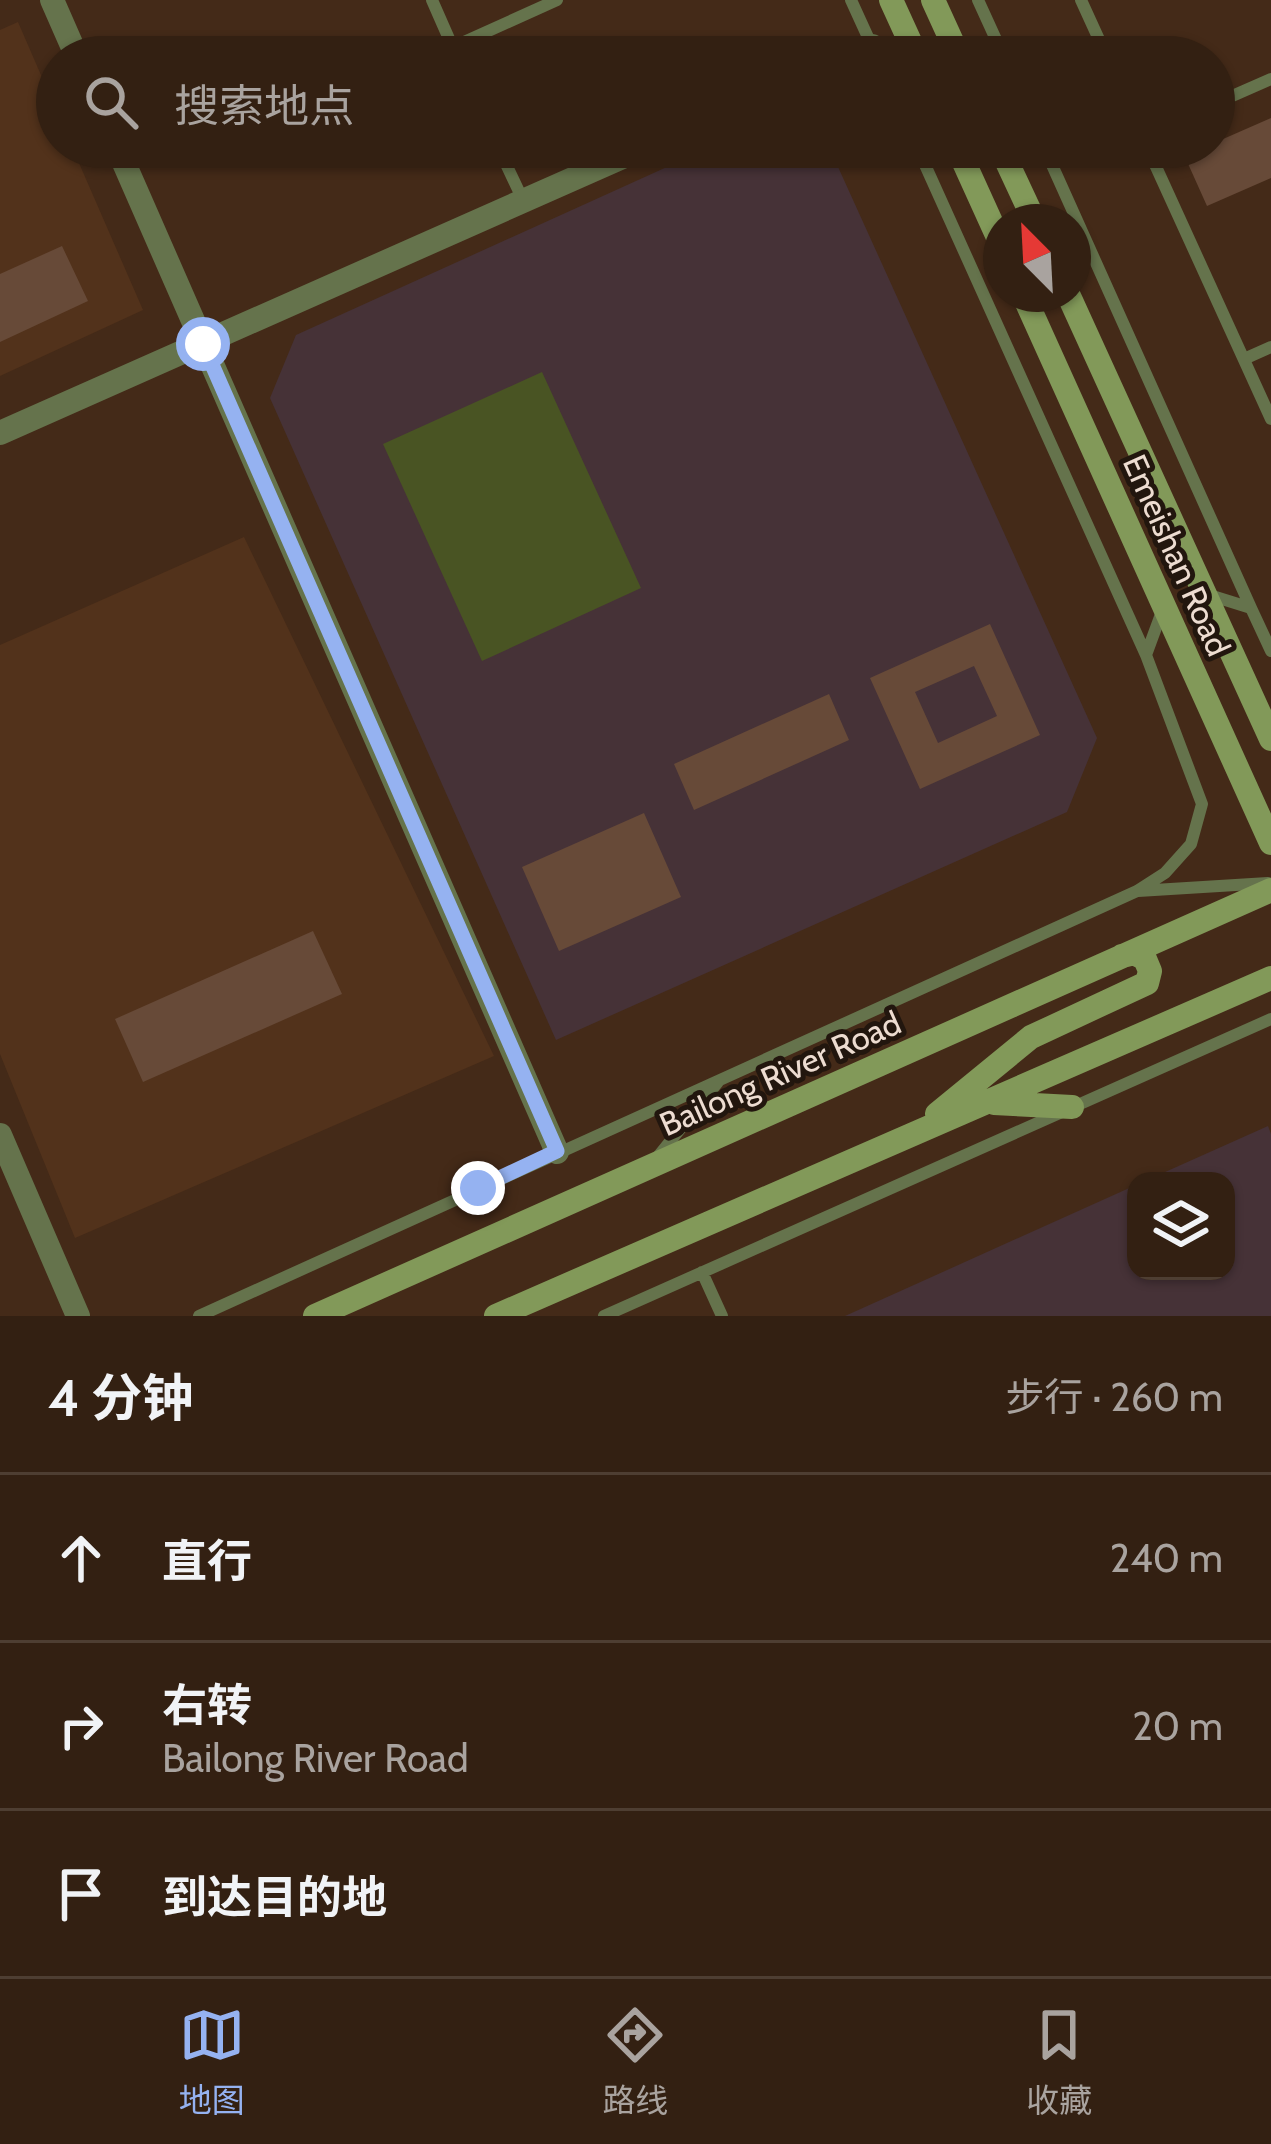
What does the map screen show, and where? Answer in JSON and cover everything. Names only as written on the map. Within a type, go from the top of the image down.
[{"type":"main road","points":[[891,0],[907,36]]},
{"type":"main road","points":[[933,0],[949,36]]},
{"type":"main road","points":[[967,168],[983,204]]},
{"type":"main road","points":[[1010,168],[1027,204]]},
{"type":"main road","name":"Emeishan Road","points":[[1032,312],[1271,843]]},
{"type":"main road","name":"Emeishan Road","points":[[1076,312],[1271,739]]},
{"type":"main road","name":"Bailong River Road","points":[[316,1316],[1271,886]]},
{"type":"main road","points":[[912,1135],[1031,1036],[1147,982],[1150,970],[1145,959],[1134,953],[1122,956]]},
{"type":"main road","points":[[496,1316],[1271,978]]},
{"type":"main road","points":[[986,1102],[1072,1107]]},
{"type":"street","points":[[52,0],[68,36]]},
{"type":"street","points":[[126,168],[557,1151]]},
{"type":"street","points":[[0,433],[598,168]]},
{"type":"street","points":[[0,1135],[78,1316]]},
{"type":"lane","points":[[432,0],[448,36]]},
{"type":"lane","points":[[486,36],[557,0]]},
{"type":"lane","points":[[851,0],[867,36]]},
{"type":"lane","points":[[978,0],[994,36]]},
{"type":"lane","points":[[1081,0],[1097,36]]},
{"type":"lane","points":[[1235,95],[1271,79]]},
{"type":"lane","points":[[508,168],[523,201]]},
{"type":"lane","name":"Emeishan Road","points":[[926,168],[1146,655],[1202,804],[1191,844],[1165,873],[1137,892]]},
{"type":"lane","name":"Emeishan Road","points":[[1053,168],[1271,651]]},
{"type":"lane","points":[[1158,168],[1271,419]]},
{"type":"lane","points":[[1244,359],[1271,347]]},
{"type":"lane","points":[[1204,593],[1251,608]]},
{"type":"lane","points":[[1146,655],[1164,606]]},
{"type":"lane","points":[[1137,892],[1271,886]]},
{"type":"lane","name":"Bailong River Road","points":[[199,1316],[1137,892]]},
{"type":"lane","points":[[604,1316],[1271,1019]]},
{"type":"lane","points":[[649,1167],[722,1076]]},
{"type":"lane","points":[[702,1272],[722,1316]]},
{"type":"shaded area","points":[[18,22],[36,64],[36,168],[81,168],[143,310],[0,376],[0,30]]},
{"type":"shaded area","points":[[665,168],[839,168],[1097,738],[1067,812],[556,1040],[270,398],[296,335]]},
{"type":"shaded area","points":[[244,537],[494,1056],[75,1238],[0,1054],[0,645]]},
{"type":"shaded area","points":[[1268,1126],[1271,1316],[845,1316],[1127,1189],[1127,1280],[1235,1280],[1235,1172],[1165,1172]]},
{"type":"green space","points":[[542,372],[641,588],[482,661],[383,444]]},
{"type":"building","points":[[1271,118],[1271,178],[1207,206],[1190,168],[1235,168],[1235,134]]},
{"type":"building","points":[[62,246],[88,301],[0,342],[0,274]]},
{"type":"building","points":[[990,624],[1040,735],[920,789],[870,678]],"holes":[[[974,666],[997,716],[938,743],[915,692]]]},
{"type":"building","points":[[829,694],[849,740],[694,810],[674,764]]},
{"type":"building","points":[[644,813],[681,897],[559,951],[522,867]]},
{"type":"building","points":[[313,931],[342,994],[143,1082],[115,1019]]},
{"type":"route","points":[[203,344],[557,1151],[478,1188]]}]
